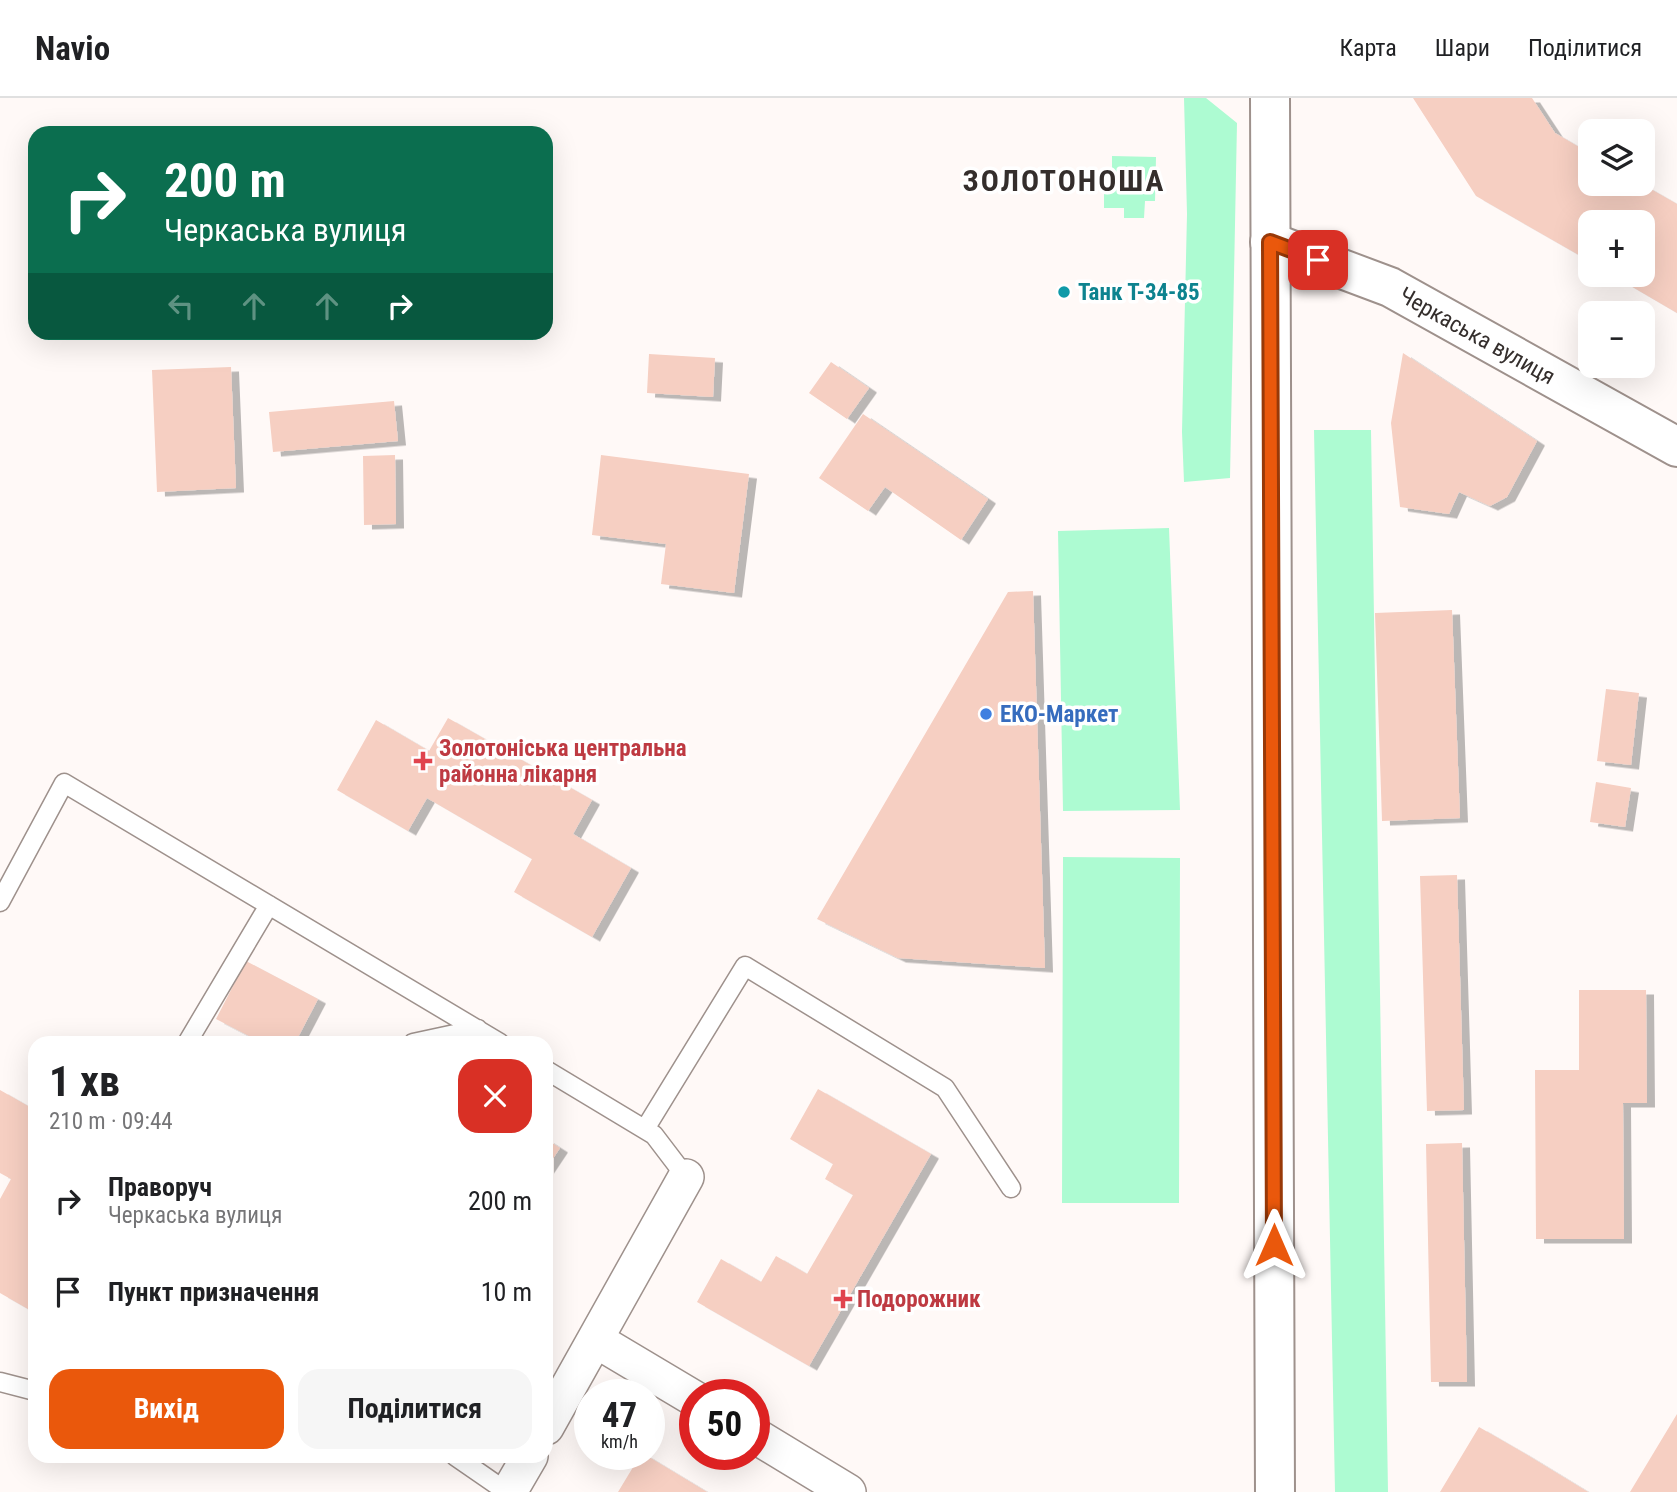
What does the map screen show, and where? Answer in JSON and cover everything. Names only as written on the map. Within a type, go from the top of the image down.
[{"type":"main road","points":[[1270,98],[1275,1492]]},
{"type":"main road","name":"Черкаська вулиця","points":[[1270,242],[1390,287],[1677,447]]},
{"type":"street","points":[[553,1415],[686,1177]]},
{"type":"street","points":[[596,1340],[679,1389]]},
{"type":"street","points":[[770,1445],[848,1492]]},
{"type":"street","points":[[508,1492],[526,1463]]},
{"type":"lane","points":[[0,902],[64,783],[489,1036]]},
{"type":"lane","points":[[191,1036],[269,905]]},
{"type":"lane","points":[[645,1129],[745,966],[945,1088],[1011,1188]]},
{"type":"lane","points":[[446,1036],[478,1029]]},
{"type":"lane","points":[[553,1074],[654,1135],[686,1177]]},
{"type":"lane","points":[[0,1382],[28,1389]]},
{"type":"lane","points":[[465,1463],[508,1492]]},
{"type":"green space","points":[[1184,98],[1206,98],[1237,123],[1230,478],[1184,482],[1182,432],[1187,214]]},
{"type":"green space","points":[[1112,156],[1156,157],[1155,201],[1145,201],[1144,218],[1124,218],[1124,208],[1104,208],[1104,187],[1112,186]]},
{"type":"green space","points":[[1314,430],[1371,430],[1388,1492],[1335,1492]]},
{"type":"green space","points":[[1169,528],[1180,810],[1063,811],[1058,531]]},
{"type":"green space","points":[[1063,857],[1180,858],[1179,1203],[1062,1203]]},
{"type":"building","points":[[1413,98],[1532,98],[1555,133],[1578,146],[1578,196],[1655,196],[1655,191],[1677,204],[1677,313],[1633,287],[1655,287],[1655,210],[1578,210],[1578,255],[1476,196]]},
{"type":"building","points":[[1403,353],[1537,441],[1507,497],[1490,506],[1459,492],[1449,514],[1400,507],[1391,423]]},
{"type":"building","points":[[649,354],[715,358],[713,397],[647,393]]},
{"type":"building","points":[[831,362],[869,388],[847,419],[809,393]]},
{"type":"building","points":[[231,367],[236,488],[157,492],[152,370]]},
{"type":"building","points":[[394,401],[398,441],[273,452],[269,412]]},
{"type":"building","points":[[863,414],[988,499],[961,540],[885,487],[868,511],[819,478]]},
{"type":"building","points":[[395,455],[396,524],[364,525],[363,456]]},
{"type":"building","points":[[601,455],[749,474],[734,593],[661,584],[666,544],[592,535]]},
{"type":"building","name":"ЕКО-Маркет","points":[[1033,591],[1045,968],[898,958],[817,919],[1008,592]]},
{"type":"building","points":[[1452,610],[1460,818],[1382,821],[1375,613]]},
{"type":"building","points":[[1606,689],[1639,693],[1631,765],[1597,761]]},
{"type":"building","points":[[448,718],[592,800],[573,834],[631,868],[592,937],[514,892],[532,859],[427,798],[408,831],[337,790],[376,720],[429,751]]},
{"type":"building","points":[[1596,782],[1631,788],[1625,827],[1590,822]]},
{"type":"building","points":[[1457,875],[1464,1110],[1427,1111],[1420,876]]},
{"type":"building","points":[[246,961],[318,999],[299,1036],[249,1036],[216,1019]]},
{"type":"building","points":[[1579,990],[1646,990],[1647,1103],[1623,1103],[1624,1239],[1536,1239],[1535,1070],[1579,1070]]},
{"type":"building","points":[[818,1089],[931,1154],[809,1366],[697,1302],[721,1259],[761,1282],[776,1256],[807,1274],[853,1195],[825,1179],[833,1164],[790,1139]]},
{"type":"building","points":[[0,1090],[28,1106],[28,1309],[0,1293],[0,1199],[11,1179],[0,1173]]},
{"type":"building","points":[[1462,1143],[1467,1382],[1431,1382],[1426,1144]]},
{"type":"building","points":[[553,1144],[560,1148],[553,1158]]},
{"type":"building","points":[[1677,1414],[1677,1492],[1630,1492]]},
{"type":"building","points":[[1479,1427],[1524,1453],[1588,1492],[1440,1492]]},
{"type":"building","points":[[665,1467],[707,1492],[618,1492],[631,1470],[665,1470]]},
{"type":"place","name":"Танк Т-34-85","points":[[1064,292]]},
{"type":"place","name":"ЕКО-Маркет","points":[[986,714]]},
{"type":"place","name":"Золотоніська центральна районна лікарня","points":[[423,761]]},
{"type":"place","name":"Подорожник","points":[[843,1299]]},
{"type":"district","name":"ЗОЛОТОНОША","points":[[1064,181]]},
{"type":"route","points":[[1274,1245],[1270,242],[1318,260]]}]
